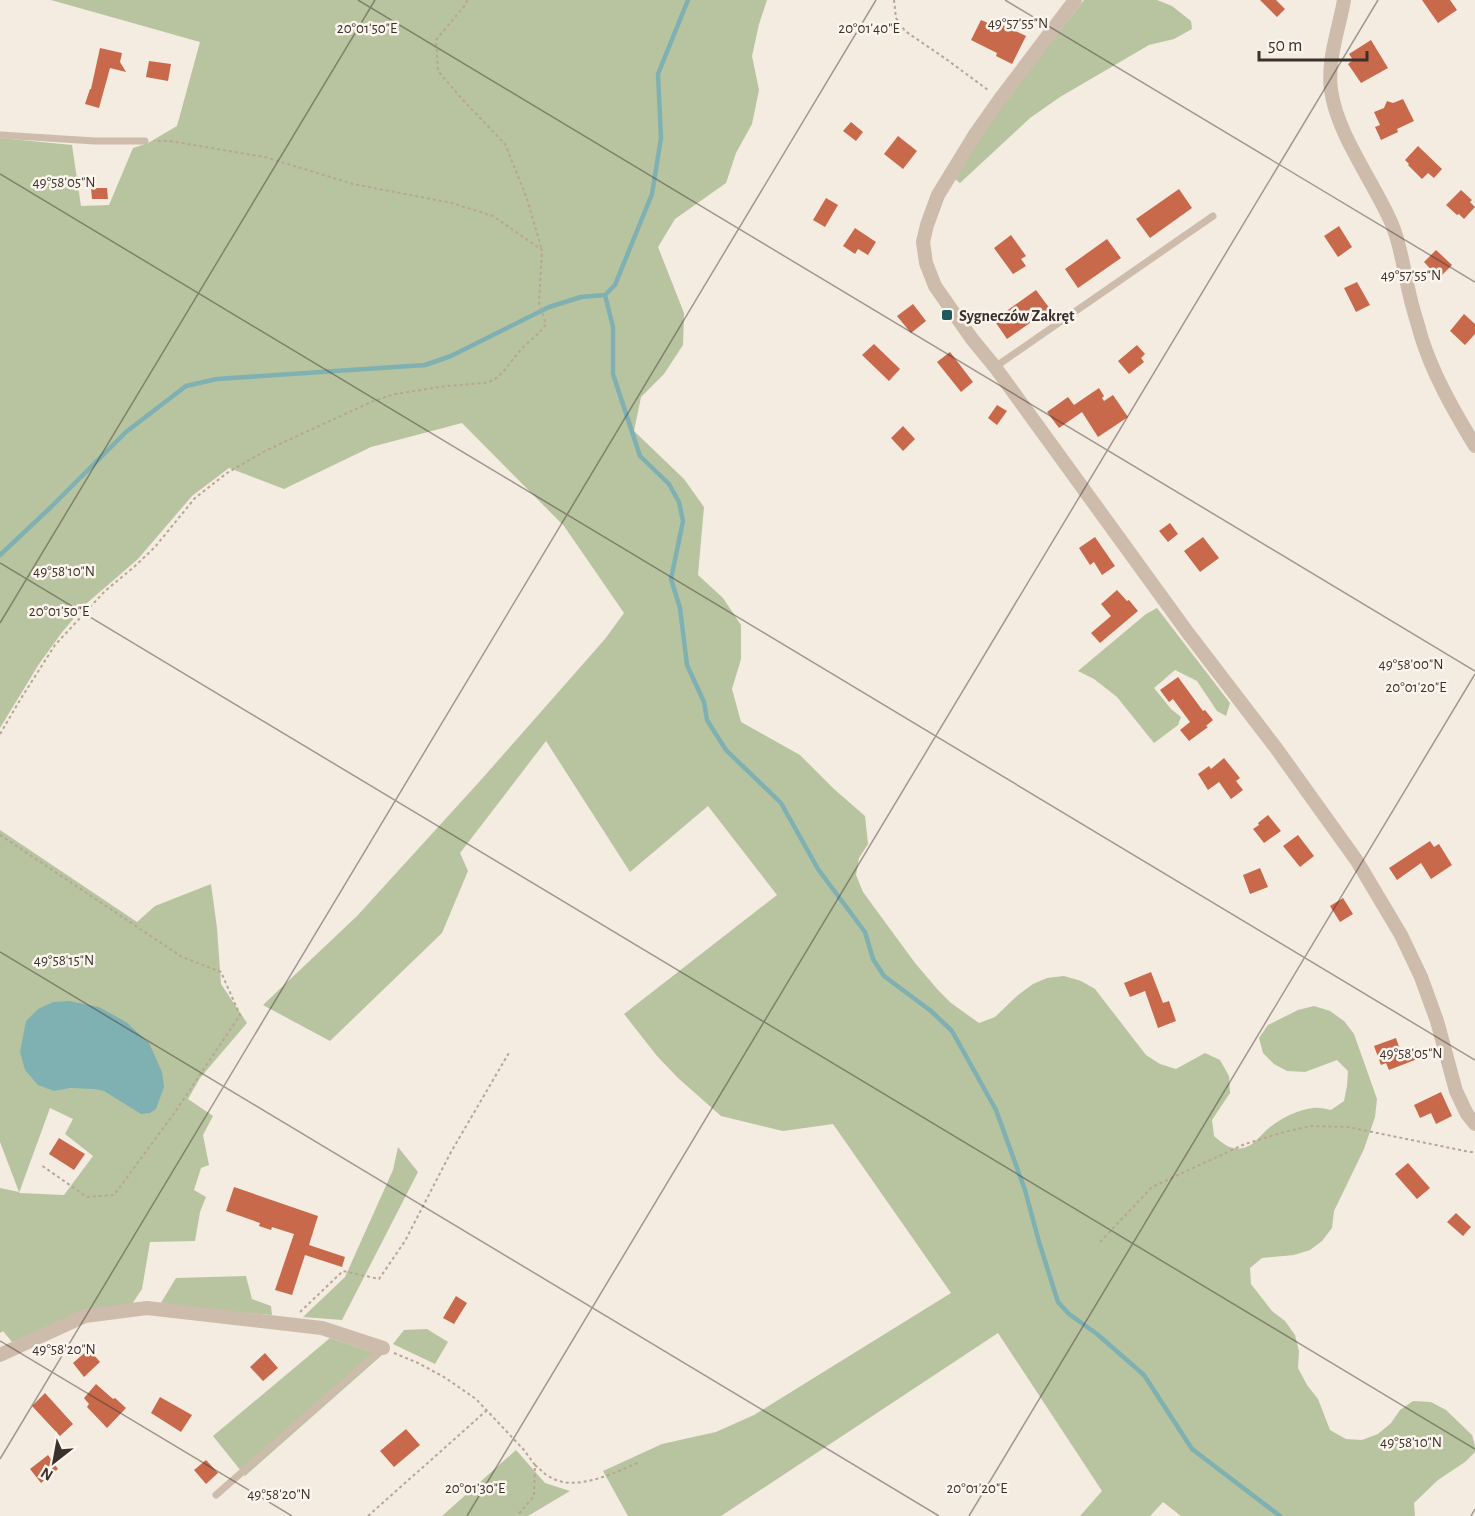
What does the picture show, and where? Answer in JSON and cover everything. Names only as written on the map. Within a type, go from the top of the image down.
[{"type":"street","points":[[1075,0],[1000,99],[939,195],[923,242],[926,263],[935,286],[972,339],[1188,633],[1276,748],[1357,861],[1401,935],[1421,978],[1437,1021],[1456,1091],[1467,1114],[1475,1124]]},
{"type":"street","points":[[1344,0],[1332,55],[1330,78],[1335,106],[1391,222],[1402,254],[1408,291],[1430,362],[1475,446]]},
{"type":"street","points":[[0,1355],[85,1316],[147,1308],[322,1328],[383,1348]]},
{"type":"lane","points":[[0,135],[98,141],[146,141]]},
{"type":"lane","points":[[995,368],[1214,216]]},
{"type":"lane","points":[[216,1495],[383,1348]]},
{"type":"path","points":[[0,734],[55,645],[105,591],[155,547],[195,498],[227,472],[267,450],[371,402],[395,394],[446,386],[485,384],[494,380],[546,324],[539,303],[542,250],[526,196],[505,144],[438,71],[436,40],[467,0]]},
{"type":"path","points":[[894,0],[896,18],[905,31],[1000,99]]},
{"type":"path","points":[[146,141],[170,141],[265,157],[353,184],[452,203],[493,216],[542,250]]},
{"type":"path","points":[[0,835],[182,957],[221,972],[240,1016],[175,1112],[114,1195],[87,1197],[41,1166]]},
{"type":"path","points":[[288,1324],[343,1270],[379,1279],[405,1241],[451,1152],[510,1051]]},
{"type":"path","points":[[1100,1242],[1152,1187],[1245,1144],[1288,1131],[1311,1126],[1348,1127],[1475,1152]]},
{"type":"path","points":[[383,1348],[444,1377],[476,1399],[535,1465],[551,1478],[574,1484],[599,1478],[640,1462]]},
{"type":"path","points":[[368,1516],[486,1411]]},
{"type":"path","points":[[517,1516],[534,1496],[535,1465]]},
{"type":"green space","points":[[51,0],[767,0],[752,56],[759,90],[752,124],[736,153],[726,183],[675,219],[658,247],[684,313],[683,345],[664,374],[641,397],[634,431],[684,479],[704,507],[698,575],[723,598],[741,625],[741,659],[732,689],[741,722],[800,755],[865,816],[868,844],[859,858],[856,875],[863,892],[915,963],[951,1003],[979,1023],[995,1017],[1018,995],[1033,984],[1047,978],[1064,976],[1081,981],[1095,989],[1146,1055],[1160,1064],[1176,1069],[1205,1053],[1220,1060],[1229,1076],[1230,1093],[1212,1120],[1214,1136],[1227,1146],[1239,1149],[1247,1147],[1274,1124],[1290,1115],[1313,1108],[1331,1110],[1344,1101],[1348,1071],[1337,1060],[1305,1072],[1287,1071],[1274,1064],[1263,1053],[1259,1038],[1268,1025],[1298,1010],[1314,1006],[1330,1011],[1344,1021],[1354,1034],[1377,1099],[1375,1117],[1364,1149],[1334,1211],[1332,1228],[1322,1241],[1310,1250],[1294,1255],[1262,1258],[1250,1268],[1251,1284],[1295,1335],[1299,1351],[1298,1368],[1318,1399],[1330,1430],[1346,1439],[1362,1440],[1378,1434],[1391,1423],[1400,1410],[1413,1401],[1431,1402],[1446,1410],[1472,1435],[1475,1452],[1465,1462],[1438,1480],[1414,1503],[1415,1516],[1181,1516],[1163,1502],[1150,1516],[1080,1516],[1102,1491],[998,1333],[721,1516],[628,1516],[603,1471],[662,1444],[716,1432],[754,1415],[951,1293],[833,1124],[783,1131],[721,1116],[657,1056],[624,1014],[777,895],[708,806],[630,872],[546,741],[460,853],[468,871],[442,933],[330,1041],[263,1005],[357,916],[480,781],[605,639],[624,613],[564,526],[462,423],[371,447],[284,489],[229,468],[192,496],[138,559],[87,603],[39,664],[0,728],[0,138],[72,145],[81,206],[109,205],[133,148],[148,143],[177,126],[200,42]]},
{"type":"green space","points":[[1084,0],[1157,0],[1172,6],[1191,21],[1192,29],[1174,39],[1149,45],[1060,97],[1030,118],[960,183],[954,178],[998,110]]},
{"type":"green space","points":[[1157,608],[1230,703],[1226,716],[1217,711],[1197,681],[1175,670],[1154,688],[1171,709],[1181,717],[1178,725],[1154,743],[1117,697],[1094,679],[1078,671],[1146,614]]},
{"type":"green space","points":[[0,830],[137,922],[155,906],[211,884],[221,984],[247,1023],[200,1078],[188,1099],[213,1116],[203,1135],[209,1165],[201,1168],[194,1190],[206,1197],[200,1212],[195,1241],[150,1242],[142,1289],[132,1304],[12,1342],[3,1331],[0,1333],[0,1188],[19,1192],[0,1142]],"holes":[[[50,1108],[73,1119],[65,1134],[93,1156],[64,1195],[19,1193]]]},
{"type":"green space","points":[[398,1147],[418,1172],[342,1320],[303,1317],[345,1277],[393,1170]]},
{"type":"green space","points":[[246,1276],[252,1299],[271,1306],[272,1315],[159,1306],[176,1278]]},
{"type":"green space","points":[[427,1329],[448,1342],[435,1364],[393,1344],[404,1330]]},
{"type":"green space","points":[[330,1338],[382,1355],[245,1476],[213,1436]]},
{"type":"green space","points":[[516,1450],[545,1483],[570,1491],[528,1516],[442,1516]]},
{"type":"water","points":[[69,1001],[99,1007],[126,1022],[149,1043],[162,1072],[164,1087],[156,1109],[150,1113],[141,1114],[104,1091],[95,1089],[70,1088],[54,1091],[38,1085],[25,1070],[20,1052],[26,1021],[38,1009],[53,1002]]},
{"type":"building","points":[[1260,0],[1276,0],[1285,9],[1277,17]]},
{"type":"building","points":[[1422,0],[1450,0],[1457,10],[1438,23]]},
{"type":"building","points":[[990,19],[1026,36],[1012,64],[996,56],[997,53],[971,40],[981,20],[988,23]]},
{"type":"building","points":[[1371,40],[1388,68],[1361,83],[1348,64],[1353,60],[1349,54]]},
{"type":"building","points":[[100,48],[122,53],[120,62],[126,72],[110,68],[99,108],[85,104],[91,89]]},
{"type":"building","points":[[149,61],[171,64],[168,81],[146,77]]},
{"type":"building","points":[[1403,99],[1414,121],[1381,140],[1375,127],[1380,125],[1374,112],[1384,108],[1387,101],[1393,103]]},
{"type":"building","points":[[851,122],[863,132],[856,141],[843,131]]},
{"type":"building","points":[[898,136],[917,151],[903,169],[884,154]]},
{"type":"building","points":[[1418,146],[1442,169],[1434,178],[1428,173],[1422,179],[1405,160]]},
{"type":"building","points":[[91,188],[107,188],[108,199],[92,199]]},
{"type":"building","points":[[1179,189],[1192,208],[1150,238],[1136,219]]},
{"type":"building","points":[[1461,190],[1472,200],[1470,202],[1475,207],[1464,219],[1446,205]]},
{"type":"building","points":[[826,198],[838,205],[825,227],[813,220]]},
{"type":"building","points":[[1339,226],[1352,247],[1338,257],[1324,236]]},
{"type":"building","points":[[855,228],[876,242],[868,255],[858,249],[855,254],[843,246]]},
{"type":"building","points":[[1011,235],[1026,256],[1021,259],[1026,266],[1013,274],[994,248]]},
{"type":"building","points":[[1107,239],[1121,258],[1078,288],[1065,269]]},
{"type":"building","points":[[1436,250],[1452,265],[1439,278],[1424,262]]},
{"type":"building","points":[[1357,282],[1370,305],[1356,312],[1344,288]]},
{"type":"building","points":[[1036,290],[1050,309],[1007,339],[994,320]]},
{"type":"building","points":[[913,304],[926,321],[911,333],[897,316]]},
{"type":"building","points":[[1464,314],[1475,324],[1475,334],[1465,345],[1450,331]]},
{"type":"building","points":[[874,344],[900,369],[889,381],[862,355]]},
{"type":"building","points":[[1137,345],[1145,354],[1141,358],[1144,362],[1129,374],[1118,361]]},
{"type":"building","points":[[950,352],[973,382],[961,392],[937,362]]},
{"type":"building","points":[[1099,388],[1104,401],[1113,395],[1128,417],[1098,437],[1082,412],[1059,428],[1047,412],[1068,397],[1074,405]]},
{"type":"building","points":[[997,405],[1007,411],[997,425],[988,418]]},
{"type":"building","points":[[903,426],[915,439],[903,451],[891,438]]},
{"type":"building","points":[[1170,523],[1178,534],[1168,542],[1159,531]]},
{"type":"building","points":[[1095,537],[1115,566],[1102,575],[1094,562],[1090,565],[1079,548]]},
{"type":"building","points":[[1203,537],[1219,558],[1200,572],[1184,551]]},
{"type":"building","points":[[1117,590],[1138,611],[1100,643],[1091,633],[1111,616],[1101,604]]},
{"type":"building","points":[[1178,677],[1203,711],[1205,710],[1213,720],[1206,726],[1208,727],[1189,741],[1180,730],[1190,722],[1173,699],[1169,702],[1160,690]]},
{"type":"building","points":[[1224,758],[1240,778],[1236,781],[1243,790],[1231,799],[1219,782],[1208,790],[1198,774],[1209,766],[1211,769]]},
{"type":"building","points":[[1268,815],[1281,831],[1264,843],[1253,829]]},
{"type":"building","points":[[1298,835],[1314,856],[1300,867],[1283,846]]},
{"type":"building","points":[[1430,841],[1434,847],[1439,844],[1452,865],[1431,879],[1421,863],[1397,880],[1389,868]]},
{"type":"building","points":[[1260,868],[1268,887],[1250,894],[1243,875]]},
{"type":"building","points":[[1343,898],[1353,914],[1340,922],[1330,906]]},
{"type":"building","points":[[1151,972],[1163,1003],[1169,1001],[1176,1021],[1158,1028],[1145,991],[1130,997],[1124,983]]},
{"type":"building","points":[[1396,1038],[1401,1053],[1416,1047],[1420,1058],[1389,1070],[1386,1063],[1381,1065],[1374,1046]]},
{"type":"building","points":[[1441,1092],[1452,1116],[1436,1124],[1431,1113],[1420,1118],[1414,1105]]},
{"type":"building","points":[[59,1138],[85,1154],[74,1170],[49,1154]]},
{"type":"building","points":[[1408,1163],[1430,1188],[1417,1199],[1395,1174]]},
{"type":"building","points":[[234,1187],[318,1216],[309,1245],[345,1257],[342,1267],[305,1255],[292,1295],[275,1290],[294,1234],[272,1227],[271,1230],[259,1226],[260,1223],[226,1211]]},
{"type":"building","points":[[1456,1213],[1471,1227],[1463,1236],[1447,1222]]},
{"type":"building","points":[[456,1296],[467,1303],[454,1324],[443,1318]]},
{"type":"building","points":[[89,1349],[100,1362],[84,1377],[73,1363]]},
{"type":"building","points":[[265,1353],[278,1368],[263,1381],[250,1367]]},
{"type":"building","points":[[96,1384],[126,1408],[107,1428],[87,1407],[89,1404],[84,1398]]},
{"type":"building","points":[[45,1393],[73,1424],[60,1436],[32,1406]]},
{"type":"building","points":[[160,1397],[192,1415],[181,1432],[151,1413]]},
{"type":"building","points":[[406,1429],[420,1445],[394,1467],[380,1451]]},
{"type":"building","points":[[48,1455],[58,1469],[41,1483],[30,1469]]},
{"type":"building","points":[[206,1460],[218,1473],[206,1484],[194,1470]]},
{"type":"waterway","points":[[0,555],[126,432],[186,386],[217,379],[425,365],[451,356],[549,307],[581,297],[605,295],[615,285],[652,194],[661,138],[658,74],[688,0]]},
{"type":"waterway","points":[[605,295],[613,327],[613,374],[640,456],[669,484],[679,502],[683,521],[671,579],[680,608],[687,665],[704,702],[707,720],[726,750],[781,803],[818,869],[865,932],[873,959],[884,976],[931,1011],[952,1031],[996,1110],[1025,1190],[1058,1302],[1069,1314],[1097,1334],[1144,1375],[1192,1449],[1280,1516]]},
{"type":"place","name":"Sygneczów Zakręt","points":[[947,315]]}]
